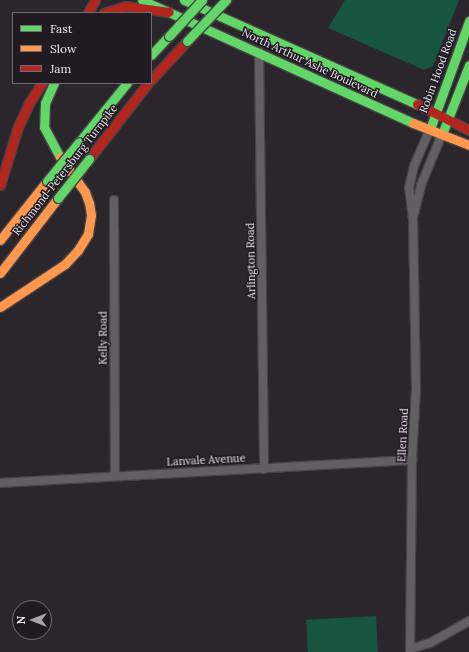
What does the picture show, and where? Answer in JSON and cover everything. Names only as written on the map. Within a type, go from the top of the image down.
[{"type":"main road","points":[[84,0],[87,12]]},
{"type":"main road","name":"North Arthur Ashe Boulevard","points":[[142,0],[259,52],[349,95],[469,145]]},
{"type":"main road","name":"North Arthur Ashe Boulevard","points":[[184,0],[469,130]]},
{"type":"main road","points":[[152,54],[202,0]]},
{"type":"main road","points":[[152,79],[226,0]]},
{"type":"main road","points":[[88,12],[100,1]]},
{"type":"main road","points":[[98,12],[100,1]]},
{"type":"main road","points":[[106,12],[125,6],[169,12]]},
{"type":"main road","name":"Robin Hood Road","points":[[430,129],[469,21]]},
{"type":"main road","points":[[259,52],[264,49],[273,48],[318,66],[346,73]]},
{"type":"main road","points":[[442,134],[469,65]]},
{"type":"main road","points":[[0,185],[18,127],[29,103],[41,84]]},
{"type":"main road","points":[[0,307],[65,264],[78,250],[88,234],[90,215],[89,203],[84,192],[58,154],[44,127],[45,103],[54,84]]},
{"type":"main road","name":"Richmond-Petersburg Turnpike","points":[[0,240],[126,84]]},
{"type":"main road","name":"Richmond-Petersburg Turnpike","points":[[0,272],[147,84]]},
{"type":"street","name":"Arlington Road","points":[[259,52],[264,469]]},
{"type":"street","name":"Ellen Road","points":[[410,651],[412,460],[416,393],[413,219],[409,195],[410,180],[414,166],[430,129]]},
{"type":"street","name":"Ellen Road","points":[[413,219],[421,185],[442,134]]},
{"type":"street","name":"Kelly Road","points":[[114,200],[115,476]]},
{"type":"street","name":"Lanvale Avenue","points":[[0,483],[264,469],[361,461],[412,460]]},
{"type":"street","points":[[410,651],[430,643],[469,621]]},
{"type":"green space","points":[[345,0],[459,0],[433,66],[424,70],[328,28]]},
{"type":"green space","points":[[376,616],[378,652],[308,652],[306,620]]},
{"type":"traffic: fast","points":[[142,0],[413,123]]},
{"type":"traffic: fast","points":[[184,0],[417,104]]},
{"type":"traffic: fast","points":[[169,36],[202,0]]},
{"type":"traffic: fast","points":[[187,41],[226,0]]},
{"type":"traffic: fast","points":[[430,129],[469,21]]},
{"type":"traffic: fast","points":[[152,54],[169,36]]},
{"type":"traffic: fast","points":[[442,134],[469,65]]},
{"type":"traffic: fast","points":[[54,84],[45,103],[44,127],[60,157]]},
{"type":"traffic: fast","points":[[79,142],[126,84]]},
{"type":"traffic: fast","points":[[47,181],[79,142]]},
{"type":"traffic: fast","points":[[58,198],[89,159]]},
{"type":"traffic: slow","points":[[413,123],[469,145]]},
{"type":"traffic: slow","points":[[0,307],[65,264],[78,250],[88,234],[91,215],[89,203],[85,192],[60,157]]},
{"type":"traffic: slow","points":[[0,240],[47,181]]},
{"type":"traffic: slow","points":[[0,273],[58,198]]},
{"type":"traffic: jam","points":[[89,12],[95,0]]},
{"type":"traffic: jam","points":[[107,12],[125,6],[169,12]]},
{"type":"traffic: jam","points":[[152,79],[187,41]]},
{"type":"traffic: jam","points":[[0,185],[18,127],[29,103],[41,84]]},
{"type":"traffic: jam","points":[[89,159],[147,84]]},
{"type":"traffic: jam","points":[[417,104],[469,130]]}]
